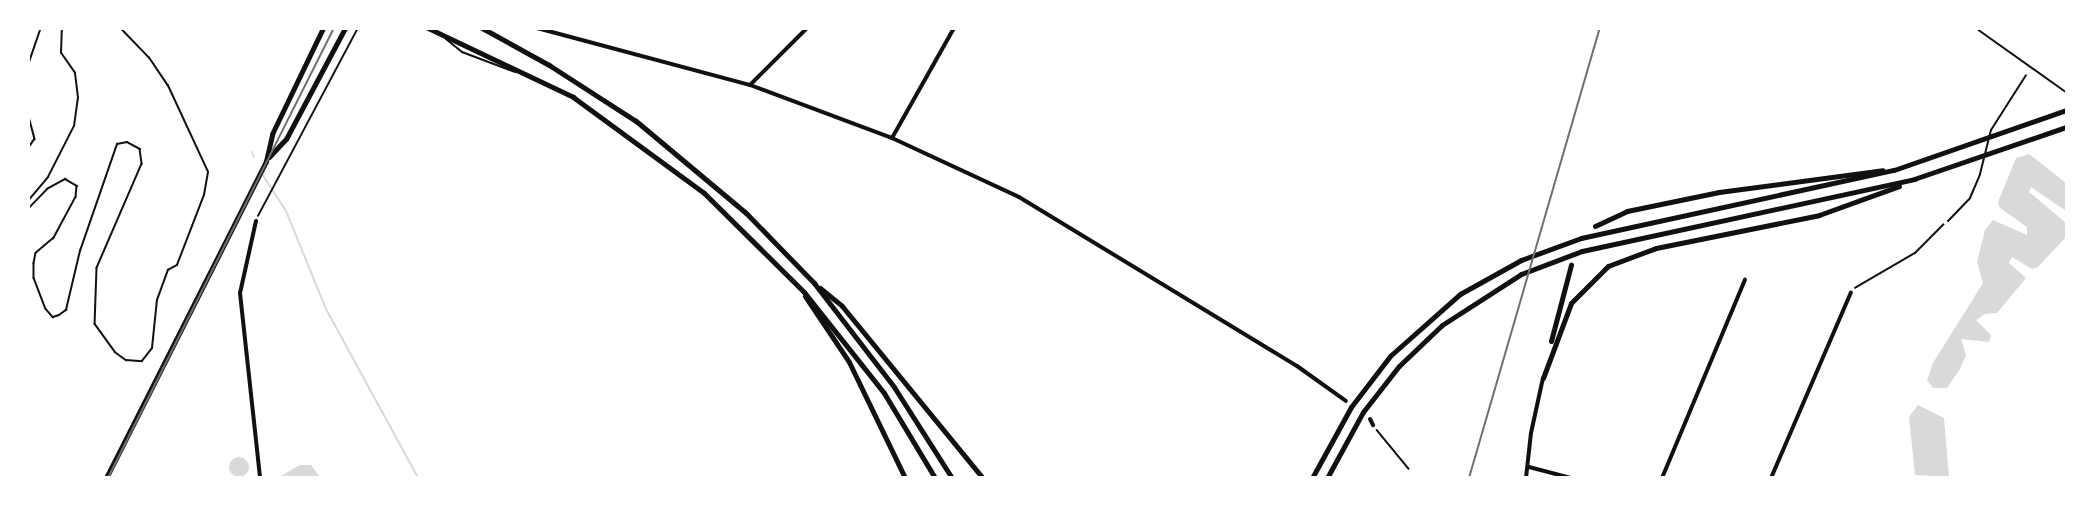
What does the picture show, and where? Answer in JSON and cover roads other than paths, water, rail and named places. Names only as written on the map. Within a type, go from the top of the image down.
[{"type":"main road","points":[[106,477],[266,161],[272,134],[323,28]]},
{"type":"main road","points":[[266,161],[286,139],[345,28]]},
{"type":"main road","points":[[428,28],[531,75],[595,111],[666,163],[737,223],[804,292],[884,393],[935,477]]},
{"type":"main road","points":[[482,28],[549,65],[636,121],[734,202],[814,283],[842,306],[983,477]]},
{"type":"main road","points":[[1312,477],[1336,433],[1371,379],[1413,332],[1490,276],[1581,238],[1894,170],[2067,110]]},
{"type":"main road","points":[[1543,378],[1570,303],[1594,276],[1617,261],[1656,248],[1819,215],[1914,179],[2067,127]]},
{"type":"main road","points":[[1595,226],[1627,211],[1719,192],[1810,177],[1894,170]]},
{"type":"main road","points":[[1327,477],[1347,439],[1379,389],[1414,350],[1442,325],[1492,289],[1582,251],[1914,179]]},
{"type":"main road","points":[[1543,378],[1571,265]]},
{"type":"main road","points":[[814,283],[894,387],[952,477]]},
{"type":"main road","points":[[804,292],[808,306],[849,362],[905,477]]},
{"type":"street","points":[[537,28],[750,85],[892,138],[1019,197],[1297,366],[1346,401]]},
{"type":"street","points":[[750,85],[807,28]]},
{"type":"street","points":[[892,138],[954,28]]},
{"type":"street","points":[[256,221],[240,293],[260,477]]},
{"type":"street","points":[[1662,477],[1745,280]]},
{"type":"street","points":[[1771,477],[1851,292]]},
{"type":"street","points":[[1526,477],[1529,467],[1530,433],[1543,378]]},
{"type":"street","points":[[1370,419],[1373,425]]},
{"type":"street","points":[[1529,467],[1570,477]]},
{"type":"lane","points":[[1948,221],[1970,198],[1980,174],[1990,130],[2026,75]]},
{"type":"waterway","points":[[252,152],[254,157]]},
{"type":"waterway","points":[[262,174],[286,211],[326,309],[418,478]]},
{"type":"tram line","points":[[108,478],[334,28]]},
{"type":"railway","points":[[1469,478],[1600,28]]}]
